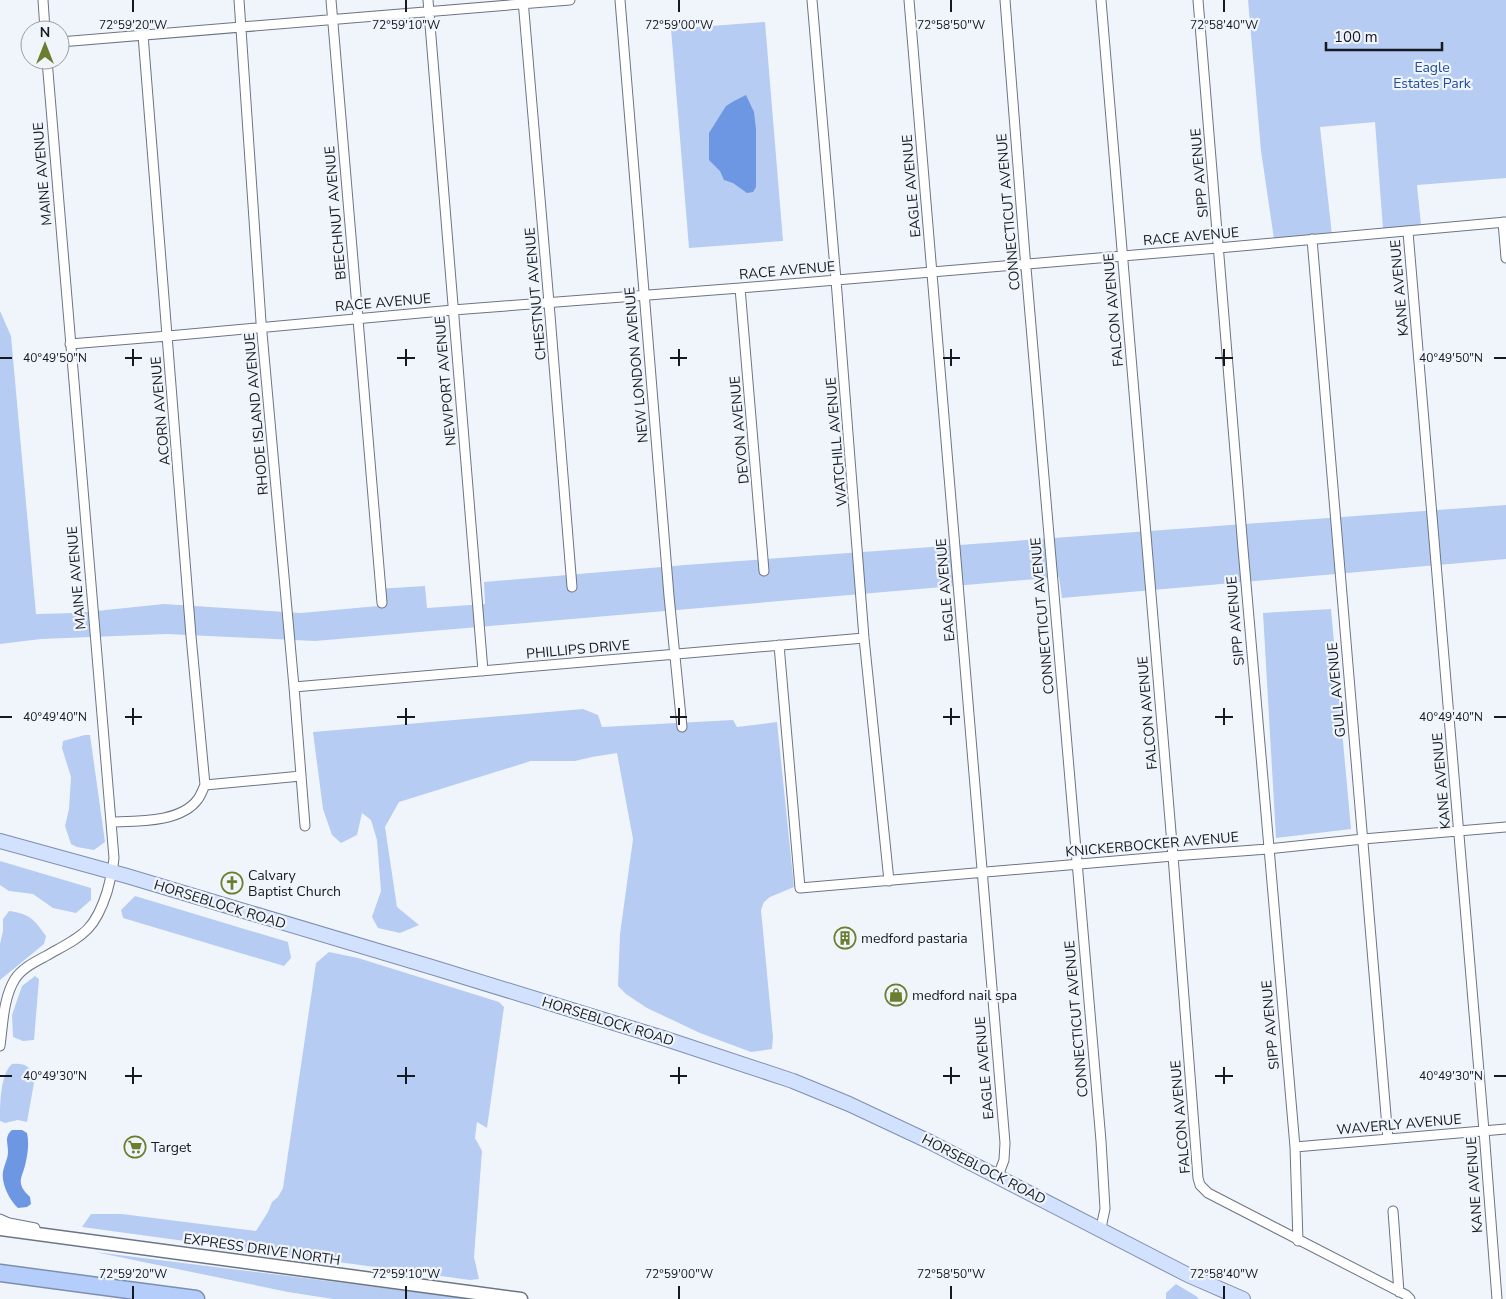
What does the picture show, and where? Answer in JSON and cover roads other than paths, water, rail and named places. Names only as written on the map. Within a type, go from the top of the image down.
[{"type":"highway","points":[[0,1262],[135,1291]]},
{"type":"highway","points":[[0,1273],[196,1299]]},
{"type":"main road","name":"HORSEBLOCK ROAD","points":[[0,841],[113,872],[514,992],[766,1071],[857,1108],[930,1142],[1188,1275],[1243,1299]]},
{"type":"main road","name":"EXPRESS DRIVE NORTH","points":[[0,1229],[521,1299]]},
{"type":"main road","name":"HORSEBLOCK ROAD","points":[[1188,1275],[1223,1299]]},
{"type":"street","points":[[43,0],[44,20]]},
{"type":"street","name":"RHODE ISLAND AVENUE","points":[[239,0],[262,328],[305,826]]},
{"type":"street","name":"BEECHNUT AVENUE","points":[[331,0],[382,602]]},
{"type":"street","name":"NEWPORT AVENUE","points":[[428,0],[483,670]]},
{"type":"street","points":[[70,41],[240,28],[523,2],[570,0]]},
{"type":"street","name":"NEW LONDON AVENUE","points":[[620,0],[682,727]]},
{"type":"street","name":"WATCHILL AVENUE","points":[[812,0],[864,638],[889,881]]},
{"type":"street","name":"EAGLE AVENUE","points":[[909,0],[1005,1143],[1004,1160],[998,1176]]},
{"type":"street","name":"CONNECTICUT AVENUE","points":[[1005,0],[1101,1140],[1104,1216],[1100,1228]]},
{"type":"street","name":"FALCON AVENUE","points":[[1101,0],[1173,856],[1198,1178],[1200,1185],[1208,1193],[1400,1292],[1410,1299]]},
{"type":"street","name":"SIPP AVENUE","points":[[1198,0],[1294,1147],[1298,1241]]},
{"type":"street","name":"CHESTNUT AVENUE","points":[[523,2],[550,303],[572,587]]},
{"type":"street","name":"ACORN AVENUE","points":[[143,35],[191,636],[205,785]]},
{"type":"street","name":"MAINE AVENUE","points":[[0,1046],[6,1005],[15,979],[29,965],[80,936],[92,925],[101,910],[113,872],[114,850],[48,70]]},
{"type":"street","points":[[1504,222],[1506,258]]},
{"type":"street","name":"RACE AVENUE","points":[[70,344],[453,310],[1408,232],[1504,222]]},
{"type":"street","name":"KANE AVENUE","points":[[1408,232],[1497,1299]]},
{"type":"street","name":"GULL AVENUE","points":[[1312,239],[1388,1139]]},
{"type":"street","name":"DEVON AVENUE","points":[[740,288],[764,571]]},
{"type":"street","name":"PHILLIPS DRIVE","points":[[294,686],[864,638]]},
{"type":"street","name":"KNICKERBOCKER AVENUE","points":[[779,646],[800,888],[1506,827]]},
{"type":"street","points":[[111,822],[172,817],[188,809],[198,799],[205,785],[301,776]]},
{"type":"street","name":"WAVERLY AVENUE","points":[[1294,1147],[1506,1130]]},
{"type":"street","points":[[1393,1211],[1400,1292]]},
{"type":"street","points":[[0,1219],[9,1223],[116,1245]]},
{"type":"water","points":[[746,95],[754,112],[756,129],[756,187],[753,192],[747,193],[733,183],[724,180],[720,171],[709,160],[709,133],[726,106]]},
{"type":"water","points":[[12,1130],[22,1130],[27,1133],[27,1154],[21,1184],[30,1197],[31,1204],[27,1207],[18,1208],[15,1205],[9,1197],[3,1182],[3,1172],[8,1155],[7,1138]]},
{"type":"place","name":"Calvary Baptist Church","points":[[232,883]]},
{"type":"place","name":"medford pastaria","points":[[845,938]]},
{"type":"place","name":"medford nail spa","points":[[896,995]]},
{"type":"place","name":"Target","points":[[135,1147]]},
{"type":"park label","name":"Eagle Estates Park","points":[[1432,76]]}]
